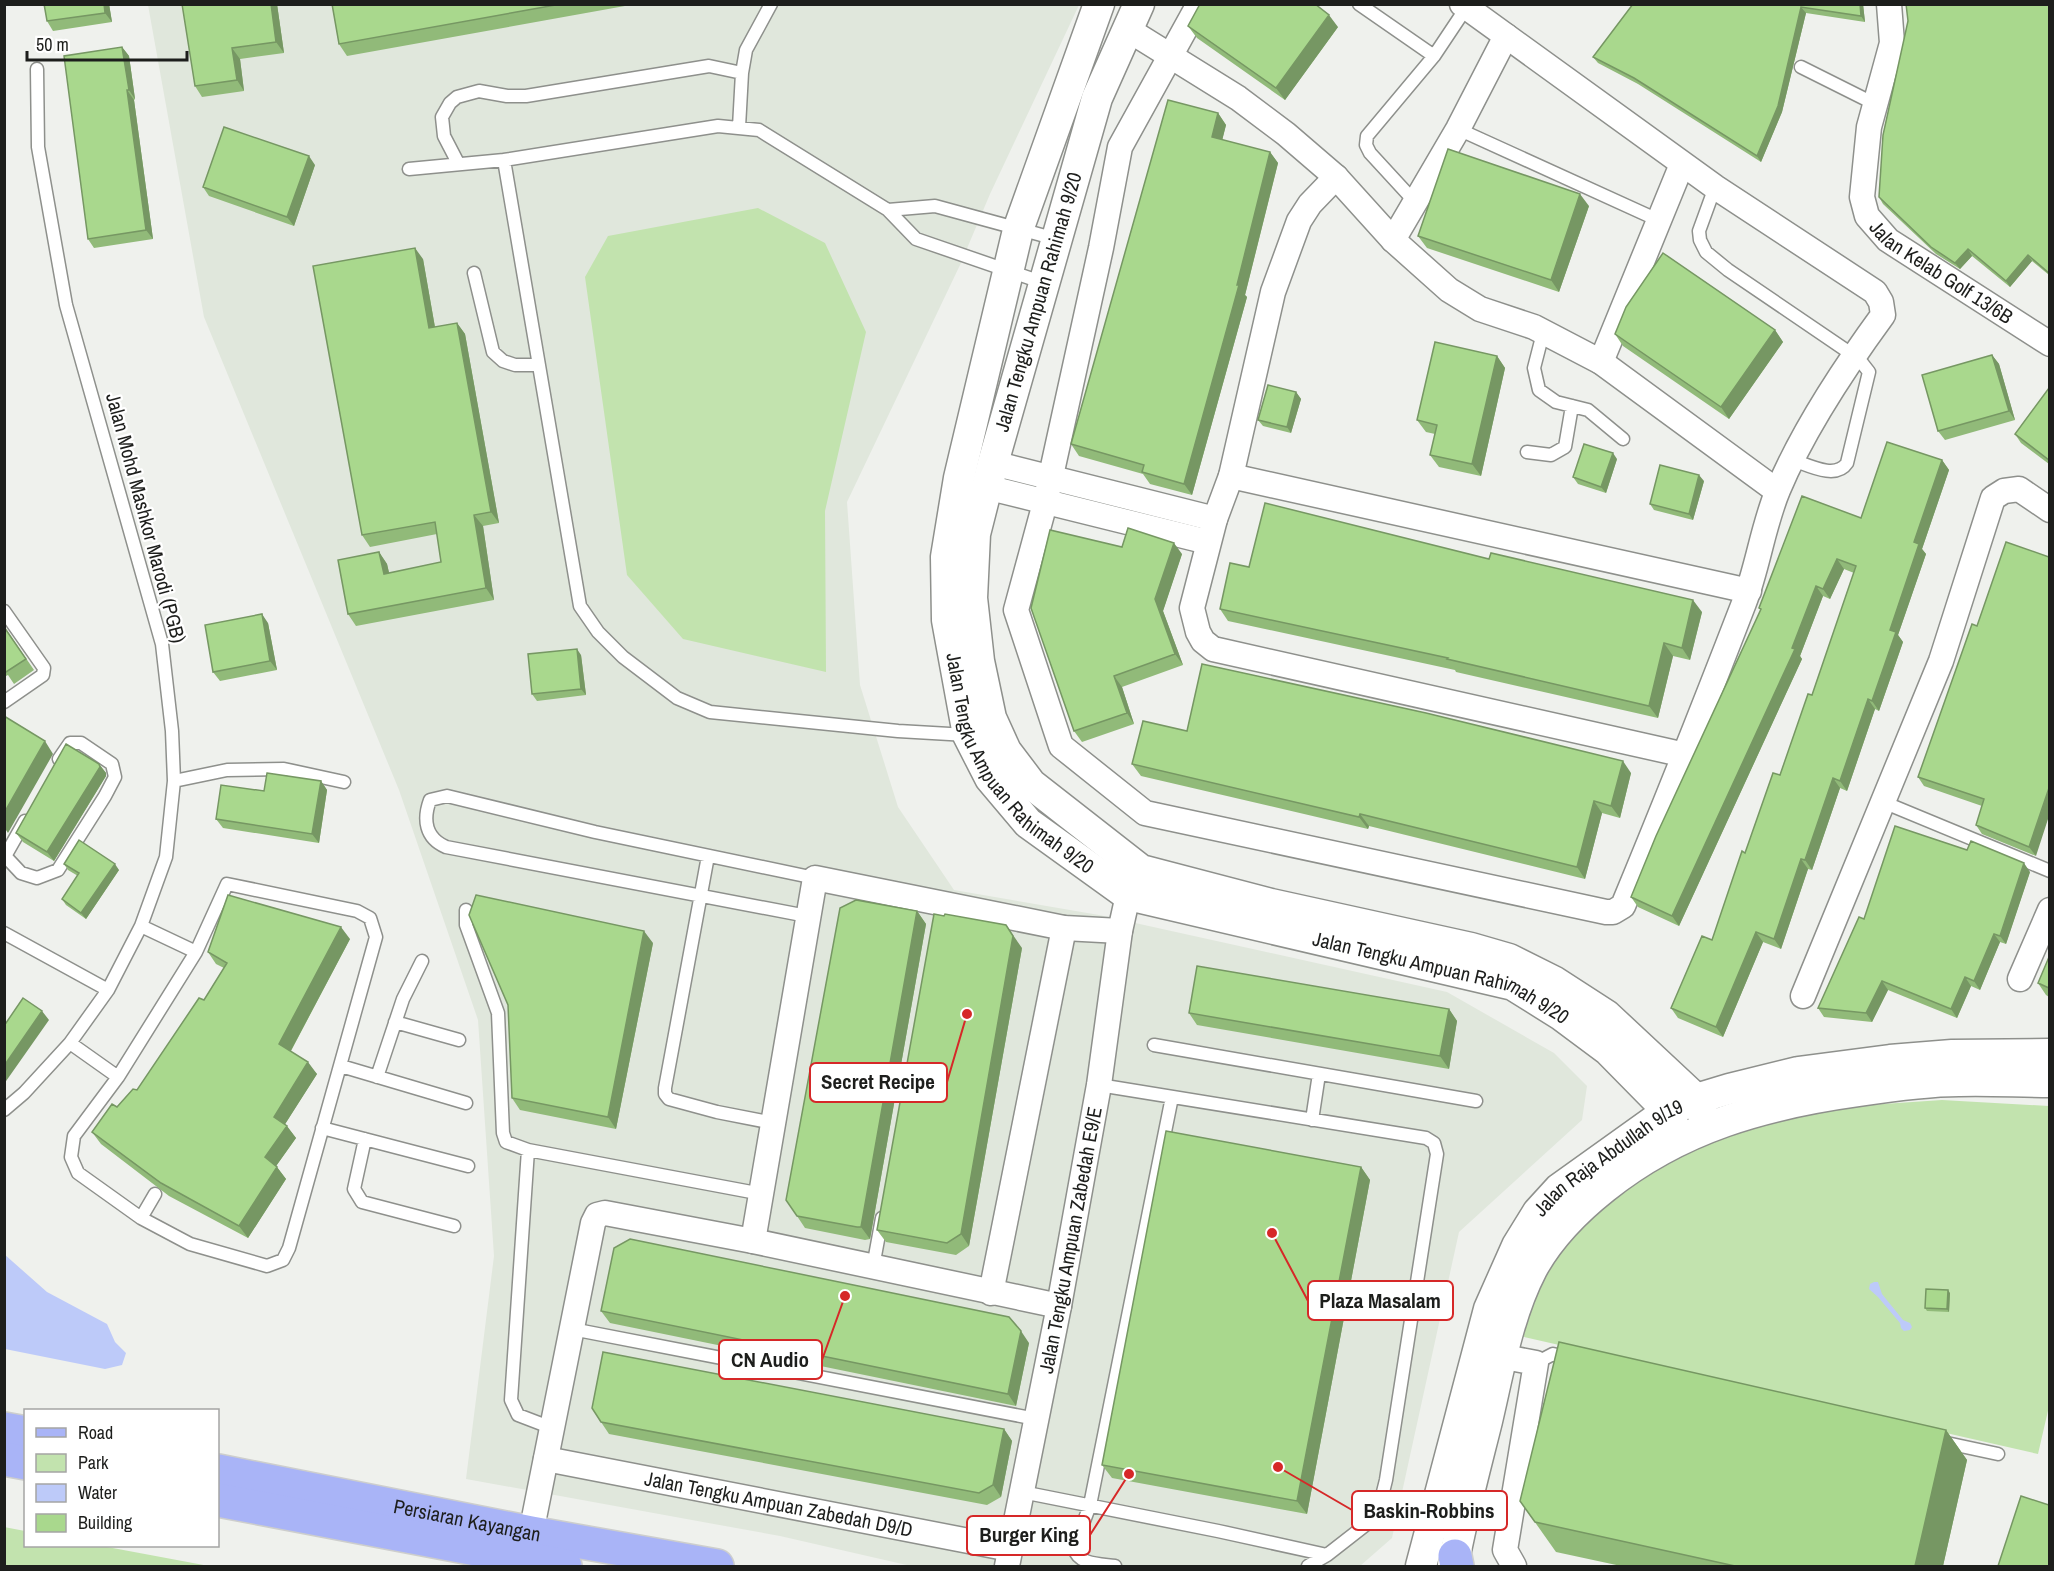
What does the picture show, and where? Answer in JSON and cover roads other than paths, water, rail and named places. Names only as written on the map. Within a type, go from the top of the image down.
[{"type":"main road","points":[[4,1429],[24,1433]]},
{"type":"main road","points":[[4,1459],[24,1463]]},
{"type":"main road","name":"Persiaran Kayangan","points":[[219,1471],[531,1533],[717,1566]]},
{"type":"main road","name":"Persiaran Kayangan","points":[[219,1500],[564,1566]]},
{"type":"street","name":"Jalan Tengku Ampuan Rahimah 9/20","points":[[1099,4],[1018,230],[959,478],[946,557],[946,620],[968,735],[990,778],[1028,823],[1134,883],[1514,985],[1561,1015],[1608,1050],[1668,1111],[1679,1139]]},
{"type":"street","points":[[1199,4],[1120,147],[1099,259],[1045,503],[1016,610],[1061,746],[1145,813],[1613,912],[1623,906],[1685,755],[1749,591],[1778,491],[1817,415],[1853,355],[1883,315],[1881,302],[1875,292],[1715,187],[1464,6]]},
{"type":"street","name":"Jalan Kelab Golf 13/6B","points":[[1888,4],[1892,43],[1869,127],[1862,197],[1867,216],[1888,240],[2049,344]]},
{"type":"street","name":"Jalan Tengku Ampuan Rahimah 9/20","points":[[1133,16],[1096,98],[975,534],[972,598],[979,661],[991,718],[1006,751],[1031,784],[1134,883],[1270,904],[1471,948],[1509,959],[1555,982],[1606,1015],[1696,1099],[1708,1126]]},
{"type":"street","points":[[1133,16],[1170,56],[1238,98],[1286,134],[1336,177],[1393,240],[1449,290],[1480,309],[1534,327],[1601,362],[1778,491]]},
{"type":"street","points":[[1393,240],[1458,129],[1506,36]]},
{"type":"street","points":[[1601,362],[1682,164]]},
{"type":"street","points":[[1336,177],[1310,204],[1299,221],[1273,292],[1231,476],[1208,542],[1192,608],[1203,642],[1212,649],[1685,755]]},
{"type":"street","points":[[990,475],[1051,476],[1215,519]]},
{"type":"street","points":[[990,475],[1045,503],[1208,542]]},
{"type":"street","points":[[1231,476],[1749,591]]},
{"type":"street","points":[[1803,996],[1941,661],[1993,498],[2004,491],[2019,489],[2049,510]]},
{"type":"street","points":[[753,1241],[815,878],[937,909],[1064,928],[1120,931]]},
{"type":"street","name":"Jalan Tengku Ampuan Zabedah E9/E","points":[[1008,1558],[1059,1306],[1099,1085],[1120,931],[1134,883]]},
{"type":"street","points":[[2020,979],[2049,910]]},
{"type":"street","points":[[991,1293],[1064,928]]},
{"type":"street","name":"Jalan Raja Abdullah 9/19","points":[[1455,1563],[1491,1350],[1489,1309],[1517,1246],[1538,1212],[1559,1189],[1668,1111],[1696,1099],[1758,1081],[1832,1067],[1952,1055],[2049,1054]]},
{"type":"street","name":"Jalan Raja Abdullah 9/19","points":[[1421,1566],[1491,1350],[1533,1267],[1554,1234],[1574,1213],[1619,1176],[1679,1139],[1708,1126],[1751,1112],[1806,1099],[1894,1086],[1958,1081],[2049,1082]]},
{"type":"street","points":[[531,1533],[597,1215],[605,1213],[753,1241],[1059,1306]]},
{"type":"street","points":[[1491,1350],[1515,1359],[1536,1363],[1505,1550],[1514,1566]]},
{"type":"street","name":"Jalan Tengku Ampuan Zabedah D9/D","points":[[546,1459],[1008,1558]]},
{"type":"lane","points":[[739,127],[742,73],[746,50],[771,4]]},
{"type":"lane","points":[[1359,4],[1434,56]]},
{"type":"lane","points":[[1416,203],[1370,153],[1366,145],[1367,136],[1434,56],[1464,6]]},
{"type":"lane","points":[[458,163],[444,136],[442,117],[450,103],[457,97],[479,91],[507,96],[526,96],[709,66],[742,73]]},
{"type":"lane","points":[[1801,67],[1875,104]]},
{"type":"lane","name":"Jalan Mohd Mashkor Marodi (PGB)","points":[[4,1110],[24,1093],[70,1043],[108,990],[141,926],[166,857],[174,781],[172,731],[162,644],[66,305],[38,147],[37,69]]},
{"type":"lane","points":[[409,169],[504,160],[718,126],[759,130],[888,210],[916,239],[1044,283]]},
{"type":"lane","points":[[1458,129],[1658,220]]},
{"type":"lane","points":[[504,160],[580,606],[598,632],[623,657],[677,698],[710,712],[898,731],[968,735]]},
{"type":"lane","points":[[1715,187],[1699,231],[1700,240],[1706,252],[1728,270],[1853,355],[1869,372],[1847,463],[1843,469],[1821,470],[1793,460]]},
{"type":"lane","points":[[888,210],[935,206],[1056,239]]},
{"type":"lane","points":[[474,273],[493,352],[503,361],[515,365],[539,365]]},
{"type":"lane","points":[[1543,333],[1534,368],[1539,390],[1556,402],[1588,410],[1623,439]]},
{"type":"lane","points":[[1527,452],[1551,455],[1565,447],[1572,406]]},
{"type":"lane","points":[[4,611],[44,668],[43,675],[4,702]]},
{"type":"lane","points":[[32,808],[5,858],[21,873],[37,878],[58,870],[115,777],[111,764],[81,743],[70,743],[64,749],[54,769]]},
{"type":"lane","points":[[174,781],[227,770],[284,770],[344,782]]},
{"type":"lane","points":[[807,916],[446,847],[435,843],[430,835],[425,812],[430,800],[447,796],[595,832],[815,878]]},
{"type":"lane","points":[[1883,802],[2049,872]]},
{"type":"lane","points":[[708,856],[665,1094],[669,1100],[773,1123]]},
{"type":"lane","points":[[227,884],[357,911],[370,918],[376,937],[341,1066],[289,1248],[283,1260],[267,1266],[190,1244],[141,1218],[78,1173],[72,1157],[74,1136],[118,1077],[196,952],[227,884]]},
{"type":"lane","points":[[466,910],[466,925],[498,1013],[506,1142],[528,1150],[762,1194]]},
{"type":"lane","points":[[141,926],[196,952]]},
{"type":"lane","points":[[4,933],[108,990]]},
{"type":"lane","points":[[377,1077],[403,999],[422,961]]},
{"type":"lane","points":[[395,1022],[459,1040]]},
{"type":"lane","points":[[70,1043],[118,1077]]},
{"type":"lane","points":[[1154,1046],[1476,1101]]},
{"type":"lane","points":[[341,1066],[466,1103]]},
{"type":"lane","points":[[1312,1120],[1319,1074]]},
{"type":"lane","points":[[1099,1085],[1426,1138],[1434,1143],[1437,1154],[1386,1480],[1377,1516],[1327,1555],[1308,1566]]},
{"type":"lane","points":[[1115,1566],[1081,1560],[1076,1556],[1074,1548],[1090,1505],[1172,1097]]},
{"type":"lane","points":[[322,1128],[468,1166]]},
{"type":"lane","points":[[366,1139],[354,1189],[362,1202],[454,1226]]},
{"type":"lane","points":[[528,1150],[511,1400],[518,1415],[552,1428]]},
{"type":"lane","points":[[141,1218],[155,1194]]},
{"type":"lane","points":[[873,1267],[883,1209]]},
{"type":"lane","points":[[572,1329],[1036,1419]]},
{"type":"lane","points":[[1536,1363],[1553,1354],[1588,1362]]},
{"type":"lane","points":[[1927,1438],[1998,1454]]},
{"type":"lane","points":[[1022,1491],[1327,1555]]},
{"type":"water","points":[[4,1254],[47,1292],[107,1324],[115,1342],[126,1353],[122,1365],[105,1369],[5,1349]]},
{"type":"water","points":[[1878,1282],[1882,1294],[1903,1320],[1910,1323],[1912,1327],[1910,1330],[1904,1331],[1901,1328],[1900,1323],[1869,1289],[1870,1284]]},
{"type":"place","name":"Secret Recipe","points":[[967,1014]]},
{"type":"place","name":"Plaza Masalam","points":[[1272,1233]]},
{"type":"place","name":"CN Audio","points":[[845,1296]]},
{"type":"place","name":"Baskin-Robbins","points":[[1278,1467]]},
{"type":"place","name":"Burger King","points":[[1129,1474]]}]
